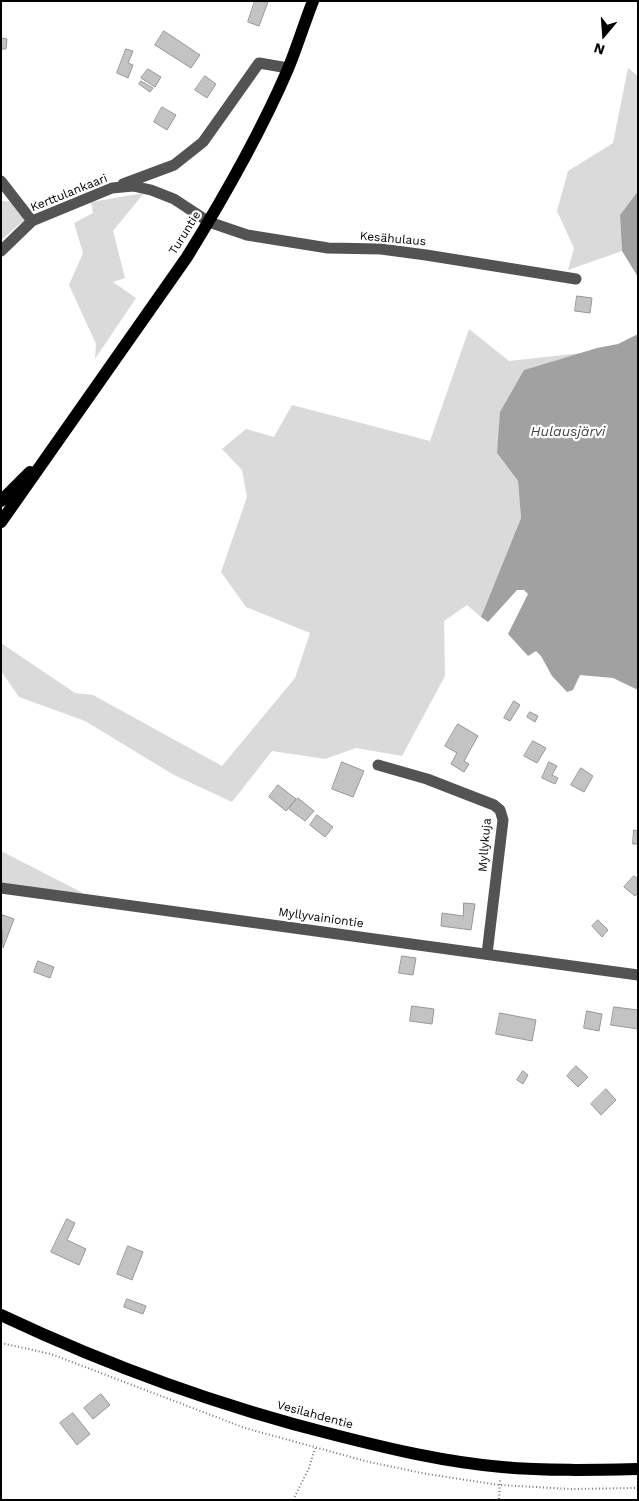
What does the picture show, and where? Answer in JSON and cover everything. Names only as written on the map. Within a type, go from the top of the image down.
[{"type":"main road","name":"Turuntie","points":[[1,522],[44,458],[105,375],[187,257],[209,222],[263,122],[288,68],[313,1]]},
{"type":"main road","name":"Turuntie","points":[[1,501],[44,458]]},
{"type":"main road","name":"Vesilahdentie","points":[[1,1315],[66,1346],[159,1382],[293,1424],[378,1446],[432,1457],[502,1467],[587,1471],[638,1469]]},
{"type":"street","points":[[112,188],[174,165],[203,142],[259,62],[288,68]]},
{"type":"street","points":[[1,181],[32,222]]},
{"type":"street","name":"Kerttulankaari","points":[[1,251],[32,222],[112,188],[133,186],[151,190],[174,199],[209,222]]},
{"type":"street","name":"Kesähulaus","points":[[209,222],[247,235],[288,244],[328,248],[381,249],[576,279]]},
{"type":"street","name":"Myllykuja","points":[[378,765],[427,779],[494,805],[500,810],[503,820],[486,954]]},
{"type":"street","name":"Myllyvainiontie","points":[[1,888],[638,975]]},
{"type":"path","points":[[293,1500],[309,1468],[315,1448]]},
{"type":"path","points":[[498,1499],[500,1485]]},
{"type":"shaded area","points":[[628,68],[638,76],[638,191],[620,215],[622,251],[568,270],[574,248],[557,211],[568,171],[613,143]]},
{"type":"shaded area","points":[[144,193],[113,231],[125,278],[113,282],[136,298],[95,359],[96,344],[69,285],[83,253],[74,223],[93,213],[91,202]]},
{"type":"shaded area","points":[[1,201],[19,202],[33,213],[1,240]]},
{"type":"shaded area","points":[[469,329],[509,361],[582,353],[524,370],[497,453],[518,481],[521,518],[481,617],[467,605],[444,621],[445,676],[402,756],[356,748],[325,759],[272,751],[232,802],[174,775],[85,721],[19,697],[1,671],[1,643],[75,693],[93,695],[222,766],[295,678],[310,633],[246,607],[221,572],[247,497],[242,470],[222,449],[246,429],[274,437],[292,405],[430,441]]},
{"type":"shaded area","points":[[1,851],[83,893],[48,891],[1,883]]},
{"type":"water","points":[[638,191],[638,277],[622,251],[620,215]]},
{"type":"water","name":"Hulausjärvi","points":[[638,334],[638,690],[613,678],[580,675],[573,690],[567,692],[552,676],[541,656],[536,651],[528,656],[508,634],[528,594],[524,590],[517,590],[488,622],[481,617],[521,518],[518,481],[497,453],[500,412],[524,370],[597,348],[618,344]]},
{"type":"building","points":[[255,1],[268,2],[259,26],[248,22]]},
{"type":"building","points":[[164,31],[200,55],[191,68],[155,45]]},
{"type":"building","points":[[1,38],[7,39],[6,49],[1,49]]},
{"type":"building","points":[[126,49],[133,51],[128,63],[133,65],[128,78],[117,73]]},
{"type":"building","points":[[148,69],[161,77],[155,87],[141,78]]},
{"type":"building","points":[[205,76],[216,84],[207,98],[195,90]]},
{"type":"building","points":[[141,81],[153,88],[150,92],[139,84]]},
{"type":"building","points":[[162,107],[176,115],[167,130],[154,122]]},
{"type":"building","points":[[577,296],[592,298],[590,313],[575,311]]},
{"type":"building","points":[[514,701],[520,705],[510,721],[504,718]]},
{"type":"building","points":[[530,712],[538,716],[535,722],[527,717]]},
{"type":"building","points":[[458,724],[478,736],[464,761],[469,764],[464,772],[451,764],[457,753],[445,746]]},
{"type":"building","points":[[533,741],[546,748],[537,763],[524,756]]},
{"type":"building","points":[[342,762],[364,771],[353,797],[332,789]]},
{"type":"building","points":[[549,762],[557,766],[552,775],[558,778],[555,784],[542,778]]},
{"type":"building","points":[[581,768],[593,776],[584,792],[571,785]]},
{"type":"building","points":[[278,785],[296,799],[286,811],[269,797]]},
{"type":"building","points":[[298,798],[314,811],[305,821],[289,809]]},
{"type":"building","points":[[317,815],[333,827],[325,837],[310,825]]},
{"type":"building","points":[[634,830],[638,831],[638,844],[633,844]]},
{"type":"building","points":[[634,876],[638,879],[638,893],[635,896],[624,887]]},
{"type":"building","points":[[464,903],[475,904],[471,930],[441,926],[442,913],[463,916]]},
{"type":"building","points":[[3,915],[14,919],[3,948],[1,920]]},
{"type":"building","points":[[598,920],[608,930],[602,937],[592,926]]},
{"type":"building","points":[[402,956],[416,958],[413,975],[399,973]]},
{"type":"building","points":[[38,961],[54,967],[50,978],[34,972]]},
{"type":"building","points":[[412,1006],[434,1009],[432,1024],[410,1021]]},
{"type":"building","points":[[614,1007],[638,1010],[638,1029],[611,1025]]},
{"type":"building","points":[[587,1011],[602,1014],[599,1031],[584,1028]]},
{"type":"building","points":[[500,1013],[536,1020],[532,1041],[496,1034]]},
{"type":"building","points":[[576,1066],[588,1077],[578,1087],[567,1076]]},
{"type":"building","points":[[523,1071],[528,1075],[523,1084],[517,1080]]},
{"type":"building","points":[[606,1089],[616,1100],[601,1115],[591,1104]]},
{"type":"building","points":[[67,1219],[75,1223],[67,1240],[86,1249],[79,1265],[51,1252]]},
{"type":"building","points":[[128,1246],[143,1252],[132,1280],[117,1274]]},
{"type":"building","points":[[127,1299],[146,1306],[143,1314],[124,1307]]},
{"type":"building","points":[[101,1394],[110,1405],[93,1419],[84,1408]]},
{"type":"building","points":[[73,1413],[90,1434],[77,1445],[60,1423]]}]
